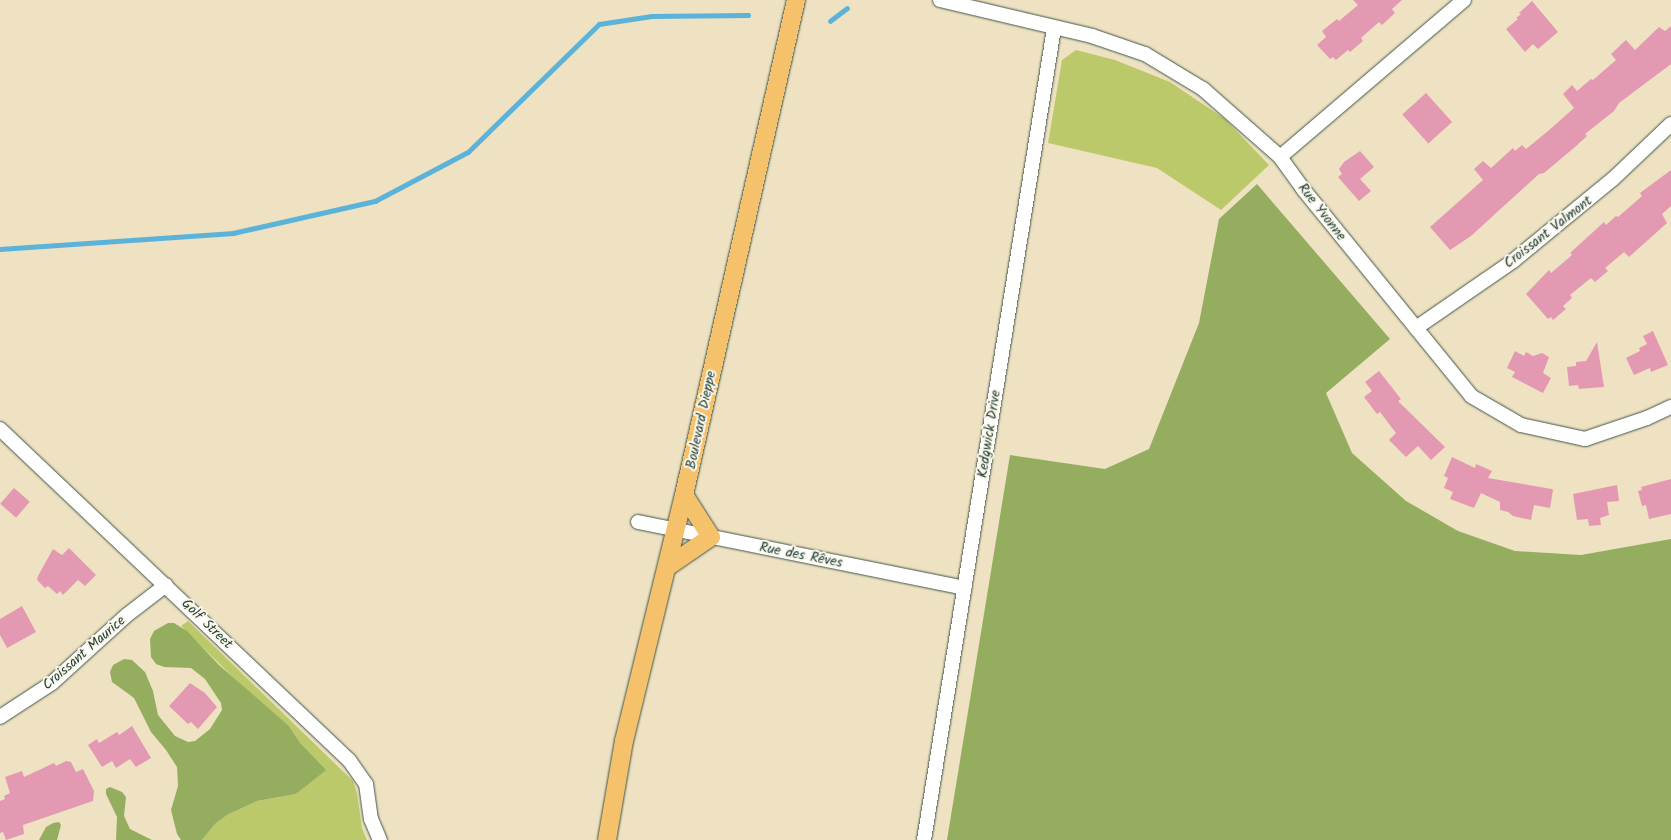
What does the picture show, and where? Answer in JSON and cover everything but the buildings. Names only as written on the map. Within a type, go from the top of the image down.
[{"type":"main road","name":"Boulevard Dieppe","points":[[607,840],[624,741],[676,530],[796,0]]},
{"type":"main road","points":[[667,567],[711,536],[684,495]]},
{"type":"street","name":"Rue Yvonne","points":[[940,0],[1092,36],[1145,54],[1203,90],[1280,156],[1303,189],[1471,396],[1521,424],[1585,438],[1647,418],[1671,407]]},
{"type":"street","points":[[1280,156],[1464,0]]},
{"type":"street","name":"Kedgwick Drive","points":[[924,840],[1054,28]]},
{"type":"street","name":"Croissant Valmont","points":[[1416,328],[1513,261],[1613,179],[1671,124]]},
{"type":"street","name":"Golf Street","points":[[0,429],[355,766],[366,784],[371,819],[380,840]]},
{"type":"street","name":"Rue des Rêves","points":[[638,522],[964,588]]},
{"type":"street","name":"Croissant Maurice","points":[[0,717],[52,683],[128,615],[166,585]]},
{"type":"green space","points":[[1076,50],[1115,60],[1170,82],[1225,119],[1269,165],[1221,210],[1157,168],[1048,143],[1062,60]]},
{"type":"green space","points":[[1257,184],[1390,339],[1326,393],[1352,453],[1406,501],[1458,531],[1515,551],[1581,555],[1671,539],[1671,840],[947,840],[1010,455],[1105,469],[1149,449],[1199,323],[1219,219]]},
{"type":"green space","points":[[188,621],[353,781],[357,793],[362,828],[367,840],[202,840],[215,824],[227,815],[257,801],[296,794],[316,776],[301,744],[289,726],[246,690],[181,626]]},
{"type":"green space","points":[[168,623],[174,623],[187,631],[219,665],[289,726],[301,744],[326,770],[296,794],[257,801],[227,815],[215,824],[202,840],[181,840],[177,834],[171,810],[178,786],[177,767],[151,732],[134,698],[112,682],[110,672],[113,665],[124,659],[132,660],[145,672],[153,691],[158,715],[175,736],[188,742],[195,741],[210,729],[222,710],[221,703],[205,679],[191,668],[164,667],[156,664],[151,657],[150,639],[154,631]]},
{"type":"green space","points":[[110,787],[122,792],[126,797],[124,816],[130,829],[152,840],[116,840],[117,817],[106,794],[106,789]]},
{"type":"green space","points":[[59,822],[61,825],[57,840],[39,840],[46,827]]},
{"type":"waterway","points":[[830,21],[847,8]]},
{"type":"waterway","points":[[0,249],[233,233],[375,201],[468,152],[599,24],[651,16],[748,15]]}]
